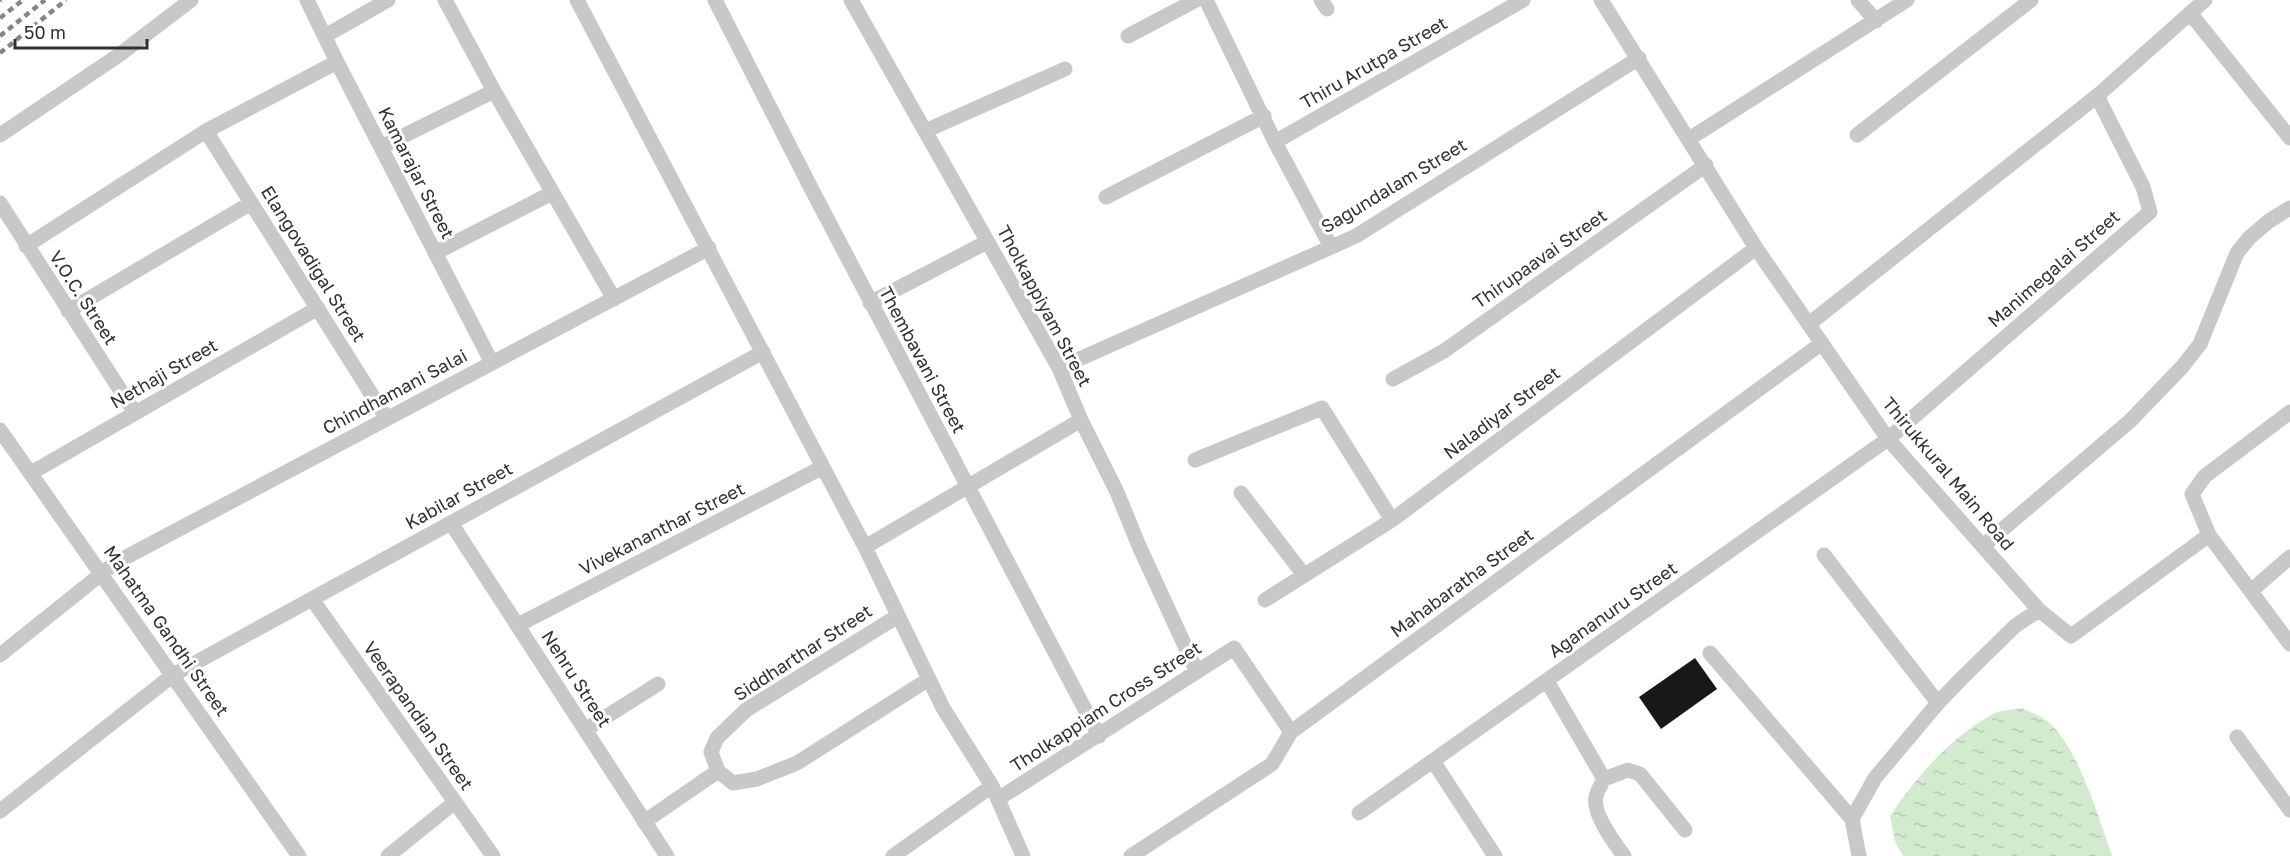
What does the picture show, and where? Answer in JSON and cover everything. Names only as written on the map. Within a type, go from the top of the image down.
[{"type":"street","points":[[0,135],[119,55],[191,0]]},
{"type":"street","name":"Kamarajar Street","points":[[308,0],[337,62],[492,363]]},
{"type":"street","points":[[325,36],[388,0]]},
{"type":"street","points":[[445,0],[494,91],[614,299]]},
{"type":"street","points":[[577,0],[865,547],[944,708],[995,793],[1023,856]]},
{"type":"street","name":"Thembavani Street","points":[[715,0],[870,303],[1099,736]]},
{"type":"street","name":"Tholkappiyam Street","points":[[851,0],[1059,368],[1081,420],[1118,492],[1139,546],[1197,672]]},
{"type":"street","points":[[1128,36],[1196,0]]},
{"type":"street","points":[[1206,0],[1275,142],[1331,247]]},
{"type":"street","name":"Thiru Arutpa Street","points":[[1275,142],[1523,0]]},
{"type":"street","name":"Thirukkural Main Road","points":[[1601,0],[1756,248],[1888,439],[2039,610],[2071,636],[2209,535]]},
{"type":"street","points":[[1858,0],[1876,21]]},
{"type":"street","points":[[1689,139],[1907,0]]},
{"type":"street","points":[[1857,135],[2031,0]]},
{"type":"street","points":[[1809,324],[2097,96],[2205,0]]},
{"type":"street","points":[[2190,14],[2290,138]]},
{"type":"street","name":"Sagundalam Street","points":[[1059,368],[1356,236],[1639,58]]},
{"type":"street","points":[[26,246],[206,131],[337,62]]},
{"type":"street","points":[[925,131],[1065,69]]},
{"type":"street","points":[[381,147],[494,91]]},
{"type":"street","name":"Manimegalai Street","points":[[1888,439],[2150,212],[2143,187],[2097,96]]},
{"type":"street","points":[[1106,197],[1264,116]]},
{"type":"street","name":"Elangovadigal Street","points":[[206,131],[387,419]]},
{"type":"street","name":"Thirupaavai Street","points":[[1393,379],[1444,351],[1706,165]]},
{"type":"street","points":[[435,253],[552,193]]},
{"type":"street","name":"V.O.C. Street","points":[[0,203],[135,413]]},
{"type":"street","points":[[68,311],[251,203]]},
{"type":"street","points":[[1983,546],[2130,421],[2182,367],[2200,344],[2237,253],[2249,238],[2269,221],[2290,208]]},
{"type":"street","points":[[870,303],[987,242]]},
{"type":"street","name":"Chindhamani Salai","points":[[3,647],[115,563],[709,248]]},
{"type":"street","name":"Naladiyar Street","points":[[1265,600],[1392,520],[1756,248]]},
{"type":"street","name":"Nethaji Street","points":[[31,473],[318,308]]},
{"type":"street","name":"Mahabaratha Street","points":[[1131,856],[1272,764],[1291,732],[1822,343]]},
{"type":"street","name":"Kabilar Street","points":[[0,811],[173,675],[763,352]]},
{"type":"street","points":[[1195,460],[1322,408],[1392,520]]},
{"type":"street","points":[[2290,412],[2205,476],[2192,494],[2209,535],[2290,644]]},
{"type":"street","points":[[865,547],[1081,420]]},
{"type":"street","name":"Mahatma Gandhi Street","points":[[0,430],[299,856]]},
{"type":"street","name":"Agananuru Street","points":[[1359,813],[1888,439]]},
{"type":"street","name":"Vivekananthar Street","points":[[518,625],[823,467]]},
{"type":"street","points":[[1241,493],[1304,575]]},
{"type":"street","name":"Nehru Street","points":[[451,523],[667,856]]},
{"type":"street","points":[[1824,555],[1938,703]]},
{"type":"street","points":[[2251,591],[2290,557]]},
{"type":"street","name":"Veerapandian Street","points":[[312,599],[493,856]]},
{"type":"street","points":[[1852,819],[1875,778],[1938,703],[2015,627],[2039,610]]},
{"type":"street","name":"Siddharthar Street","points":[[718,771],[711,752],[717,738],[746,710],[898,616]]},
{"type":"street","name":"Tholkappiam Cross Street","points":[[893,856],[995,793],[1099,736],[1234,648],[1291,732]]},
{"type":"street","points":[[1710,653],[1852,819],[1859,856]]},
{"type":"street","points":[[644,822],[718,771],[733,783],[757,779],[797,763],[929,679]]},
{"type":"street","points":[[1546,681],[1604,779]]},
{"type":"street","points":[[585,730],[658,684]]},
{"type":"street","points":[[2237,737],[2290,810]]},
{"type":"street","points":[[1433,761],[1495,856]]},
{"type":"street","points":[[1624,856],[1612,839],[1597,806],[1595,798],[1604,779],[1628,770],[1640,774],[1685,830]]},
{"type":"street","points":[[388,856],[455,802]]},
{"type":"water","points":[[2022,708],[2044,719],[2067,744],[2086,782],[2112,856],[1903,856],[1895,842],[1890,816],[1911,787],[1948,747],[1976,724],[1994,713]]},
{"type":"building","points":[[1695,658],[1717,689],[1661,729],[1639,697]]},
{"type":"railway","points":[[0,18],[23,0]]},
{"type":"railway","points":[[0,36],[45,0]]},
{"type":"railway","points":[[0,53],[66,0]]}]
